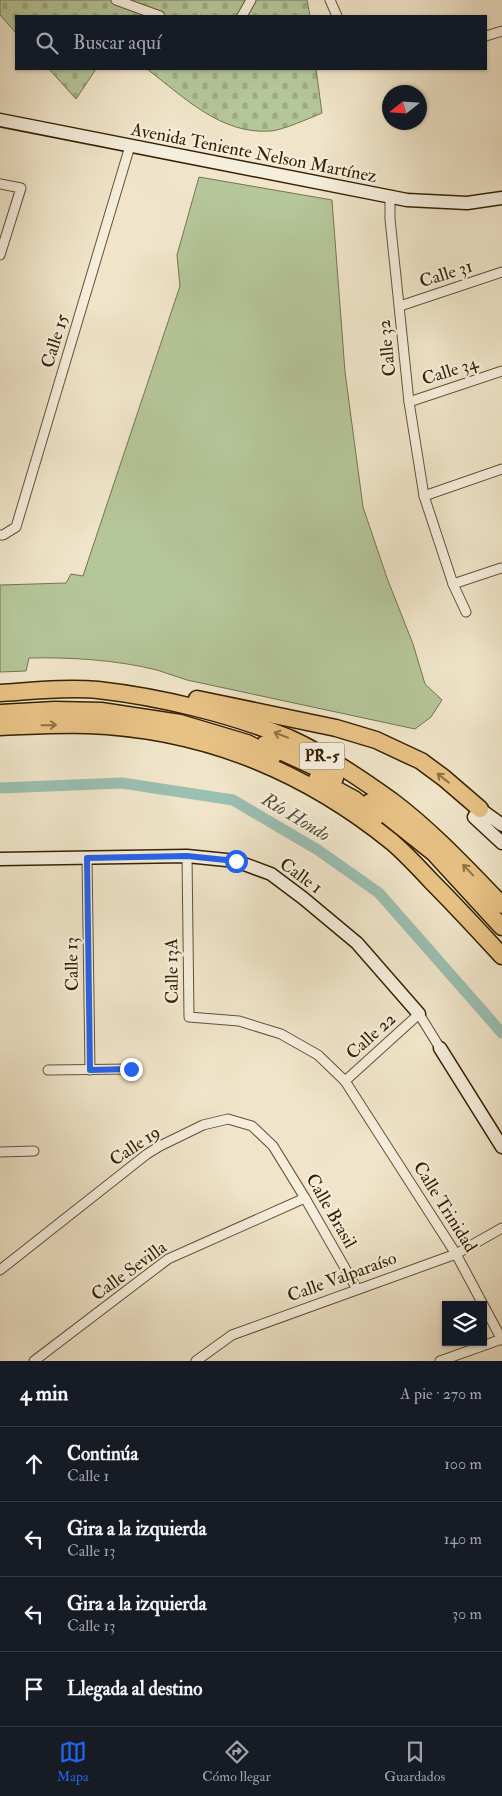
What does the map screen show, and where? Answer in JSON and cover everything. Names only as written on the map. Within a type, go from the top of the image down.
[{"type":"highway","points":[[98,690],[125,687],[163,692],[336,728],[361,735],[376,740],[421,762],[444,778],[477,813]]},
{"type":"highway","name":"PR-5","points":[[0,693],[98,690],[175,703],[263,728],[290,739],[314,751],[368,785],[416,821],[443,844],[502,905]]},
{"type":"highway","points":[[0,704],[101,702],[151,707],[194,717],[250,736],[328,773],[384,812],[434,853],[502,927]]},
{"type":"highway","points":[[0,713],[55,710],[101,711],[180,723],[247,742],[354,799],[426,860],[502,941]]},
{"type":"highway","name":"PR-5","points":[[0,727],[87,725],[163,733],[237,752],[270,765],[354,813],[392,842],[452,902],[502,956]]},
{"type":"street","points":[[116,0],[157,15]]},
{"type":"street","points":[[243,15],[251,0]]},
{"type":"street","points":[[330,0],[337,15]]},
{"type":"street","points":[[487,36],[502,31]]},
{"type":"street","name":"Avenida Teniente Nelson Martínez","points":[[0,120],[407,200],[467,203],[502,198]]},
{"type":"street","name":"Calle 15","points":[[0,535],[4,535],[16,527],[130,146]]},
{"type":"street","points":[[0,184],[21,188],[0,255]]},
{"type":"street","name":"Calle 32","points":[[390,197],[390,220],[409,402],[424,496],[453,584],[466,612]]},
{"type":"street","name":"Calle 31","points":[[400,306],[502,272]]},
{"type":"street","name":"Calle 34","points":[[409,402],[502,371]]},
{"type":"street","points":[[424,496],[502,469]]},
{"type":"street","points":[[453,584],[501,568]]},
{"type":"street","points":[[477,813],[502,825]]},
{"type":"street","points":[[477,813],[502,843]]},
{"type":"street","name":"Calle 1","points":[[0,859],[187,856],[236,861],[271,874],[357,943],[419,1014]]},
{"type":"street","name":"Calle 13A","points":[[187,856],[189,1017],[239,1021],[281,1034],[318,1055],[345,1081],[370,1119]]},
{"type":"street","name":"Calle 13","points":[[87,858],[90,1070]]},
{"type":"street","points":[[419,1014],[502,1147]]},
{"type":"street","name":"Calle 22","points":[[345,1081],[419,1014]]},
{"type":"street","points":[[48,1070],[131,1069]]},
{"type":"street","name":"Calle Trinidad","points":[[370,1119],[456,1254],[502,1340]]},
{"type":"street","name":"Calle 19","points":[[0,1270],[146,1154],[203,1126],[228,1120],[252,1126],[274,1146],[291,1175]]},
{"type":"street","points":[[0,1152],[34,1151]]},
{"type":"street","name":"Calle Brasil","points":[[291,1175],[357,1289]]},
{"type":"street","name":"Calle Sevilla","points":[[34,1361],[168,1260],[306,1198]]},
{"type":"street","name":"Calle Valparaíso","points":[[196,1361],[232,1335],[456,1254],[502,1228]]},
{"type":"street","points":[[440,1361],[502,1340]]},
{"type":"green space","points":[[0,0],[307,0],[310,15],[15,15],[15,32],[0,15]]},
{"type":"green space","points":[[50,70],[95,70],[76,99]]},
{"type":"green space","points":[[148,70],[316,70],[322,113],[276,130],[253,131],[220,121],[189,102]]},
{"type":"green space","points":[[199,177],[332,200],[345,372],[363,507],[387,578],[413,644],[425,684],[442,700],[431,717],[415,729],[187,680],[157,670],[110,662],[61,658],[29,658],[26,671],[0,672],[0,585],[66,583],[71,574],[83,576],[180,286],[177,255]]},
{"type":"waterway","name":"Río Hondo","points":[[0,788],[122,783],[233,800],[318,850],[379,893],[502,1033]]},
{"type":"route","points":[[131,1069],[90,1070],[87,858],[187,856],[236,861]]}]
